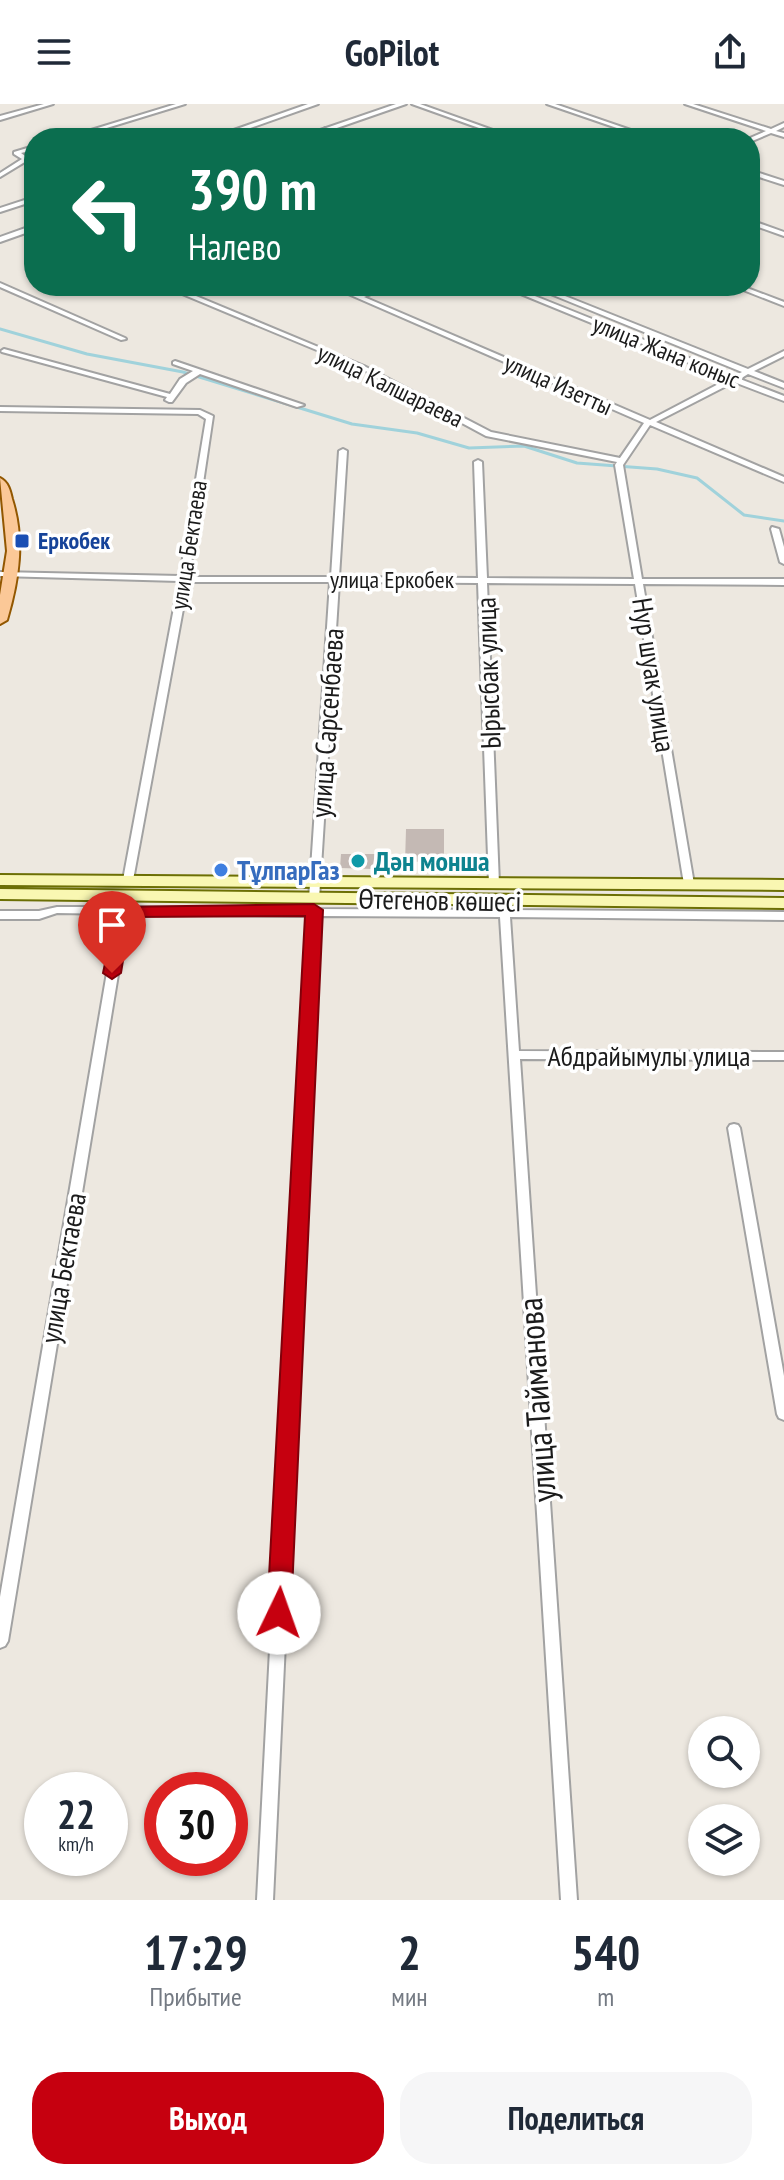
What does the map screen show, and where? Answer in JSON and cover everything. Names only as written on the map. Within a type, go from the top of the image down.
[{"type":"main road","points":[[0,482],[13,514],[0,620]]},
{"type":"main road","name":"Өтегенов көшесі","points":[[0,880],[124,895],[316,881],[784,885]]},
{"type":"main road","name":"Өтегенов көшесі","points":[[0,894],[124,895],[314,905],[505,908],[533,901],[784,903]]},
{"type":"street","points":[[0,118],[50,104]]},
{"type":"street","points":[[164,104],[172,107]]},
{"type":"street","points":[[102,128],[182,104]]},
{"type":"street","points":[[244,128],[315,104]]},
{"type":"street","points":[[331,128],[403,104]]},
{"type":"street","points":[[415,104],[483,128]]},
{"type":"street","points":[[550,104],[621,128]]},
{"type":"street","points":[[688,104],[784,135]]},
{"type":"street","points":[[760,136],[784,125]]},
{"type":"street","points":[[0,175],[24,160]]},
{"type":"street","points":[[760,175],[784,183]]},
{"type":"street","points":[[0,210],[24,202]]},
{"type":"street","points":[[760,226],[784,234]]},
{"type":"street","points":[[0,240],[24,231]]},
{"type":"street","points":[[0,285],[24,296]]},
{"type":"street","points":[[760,295],[784,304]]},
{"type":"street","points":[[25,296],[123,339]]},
{"type":"street","name":"улица Калшараева","points":[[190,296],[362,367],[489,434],[620,463]]},
{"type":"street","name":"улица Жана коныс","points":[[529,296],[784,399]]},
{"type":"street","name":"улица Жана коныс","points":[[559,296],[784,386]]},
{"type":"street","name":"улица Изетты","points":[[358,297],[647,424],[784,480]]},
{"type":"street","points":[[4,351],[170,396]]},
{"type":"street","points":[[620,463],[647,424],[784,353]]},
{"type":"street","points":[[175,363],[300,405]]},
{"type":"street","points":[[166,411],[170,396],[199,371]]},
{"type":"street","name":"улица Бектаева","points":[[0,409],[200,412],[210,418],[184,579],[124,895],[0,1641]]},
{"type":"street","name":"улица Сарсенбаева","points":[[265,1900],[314,905],[343,451]]},
{"type":"street","name":"Ырысбак улица","points":[[478,462],[485,580],[494,884]]},
{"type":"street","name":"Нур шуак улица","points":[[620,463],[689,884]]},
{"type":"street","points":[[775,529],[784,562]]},
{"type":"street","name":"улица Еркобек","points":[[7,574],[184,579],[784,582]]},
{"type":"street","points":[[529,884],[533,901]]},
{"type":"street","points":[[0,915],[124,895]]},
{"type":"street","points":[[505,908],[784,916]]},
{"type":"street","name":"улица Тайманова","points":[[505,908],[569,1900]]},
{"type":"street","name":"Абдрайымулы улица","points":[[514,1055],[784,1056]]},
{"type":"street","points":[[734,1128],[784,1414]]},
{"type":"building","points":[[406,829],[444,829],[444,859],[405,863]]},
{"type":"building","name":"Дән монша","points":[[341,854],[375,854],[374,869],[340,868]]},
{"type":"waterway","points":[[0,329],[87,354],[183,372],[352,424],[417,433],[469,448],[524,446],[577,463],[657,469],[697,478],[744,515],[784,521]]},
{"type":"place","name":"Еркобек","points":[[22,541]]},
{"type":"place","name":"Дән монша","points":[[358,861]]},
{"type":"place","name":"ТұлпарГаз","points":[[221,870]]},
{"type":"route","points":[[112,973],[123,911],[314,910],[279,1613]]}]
